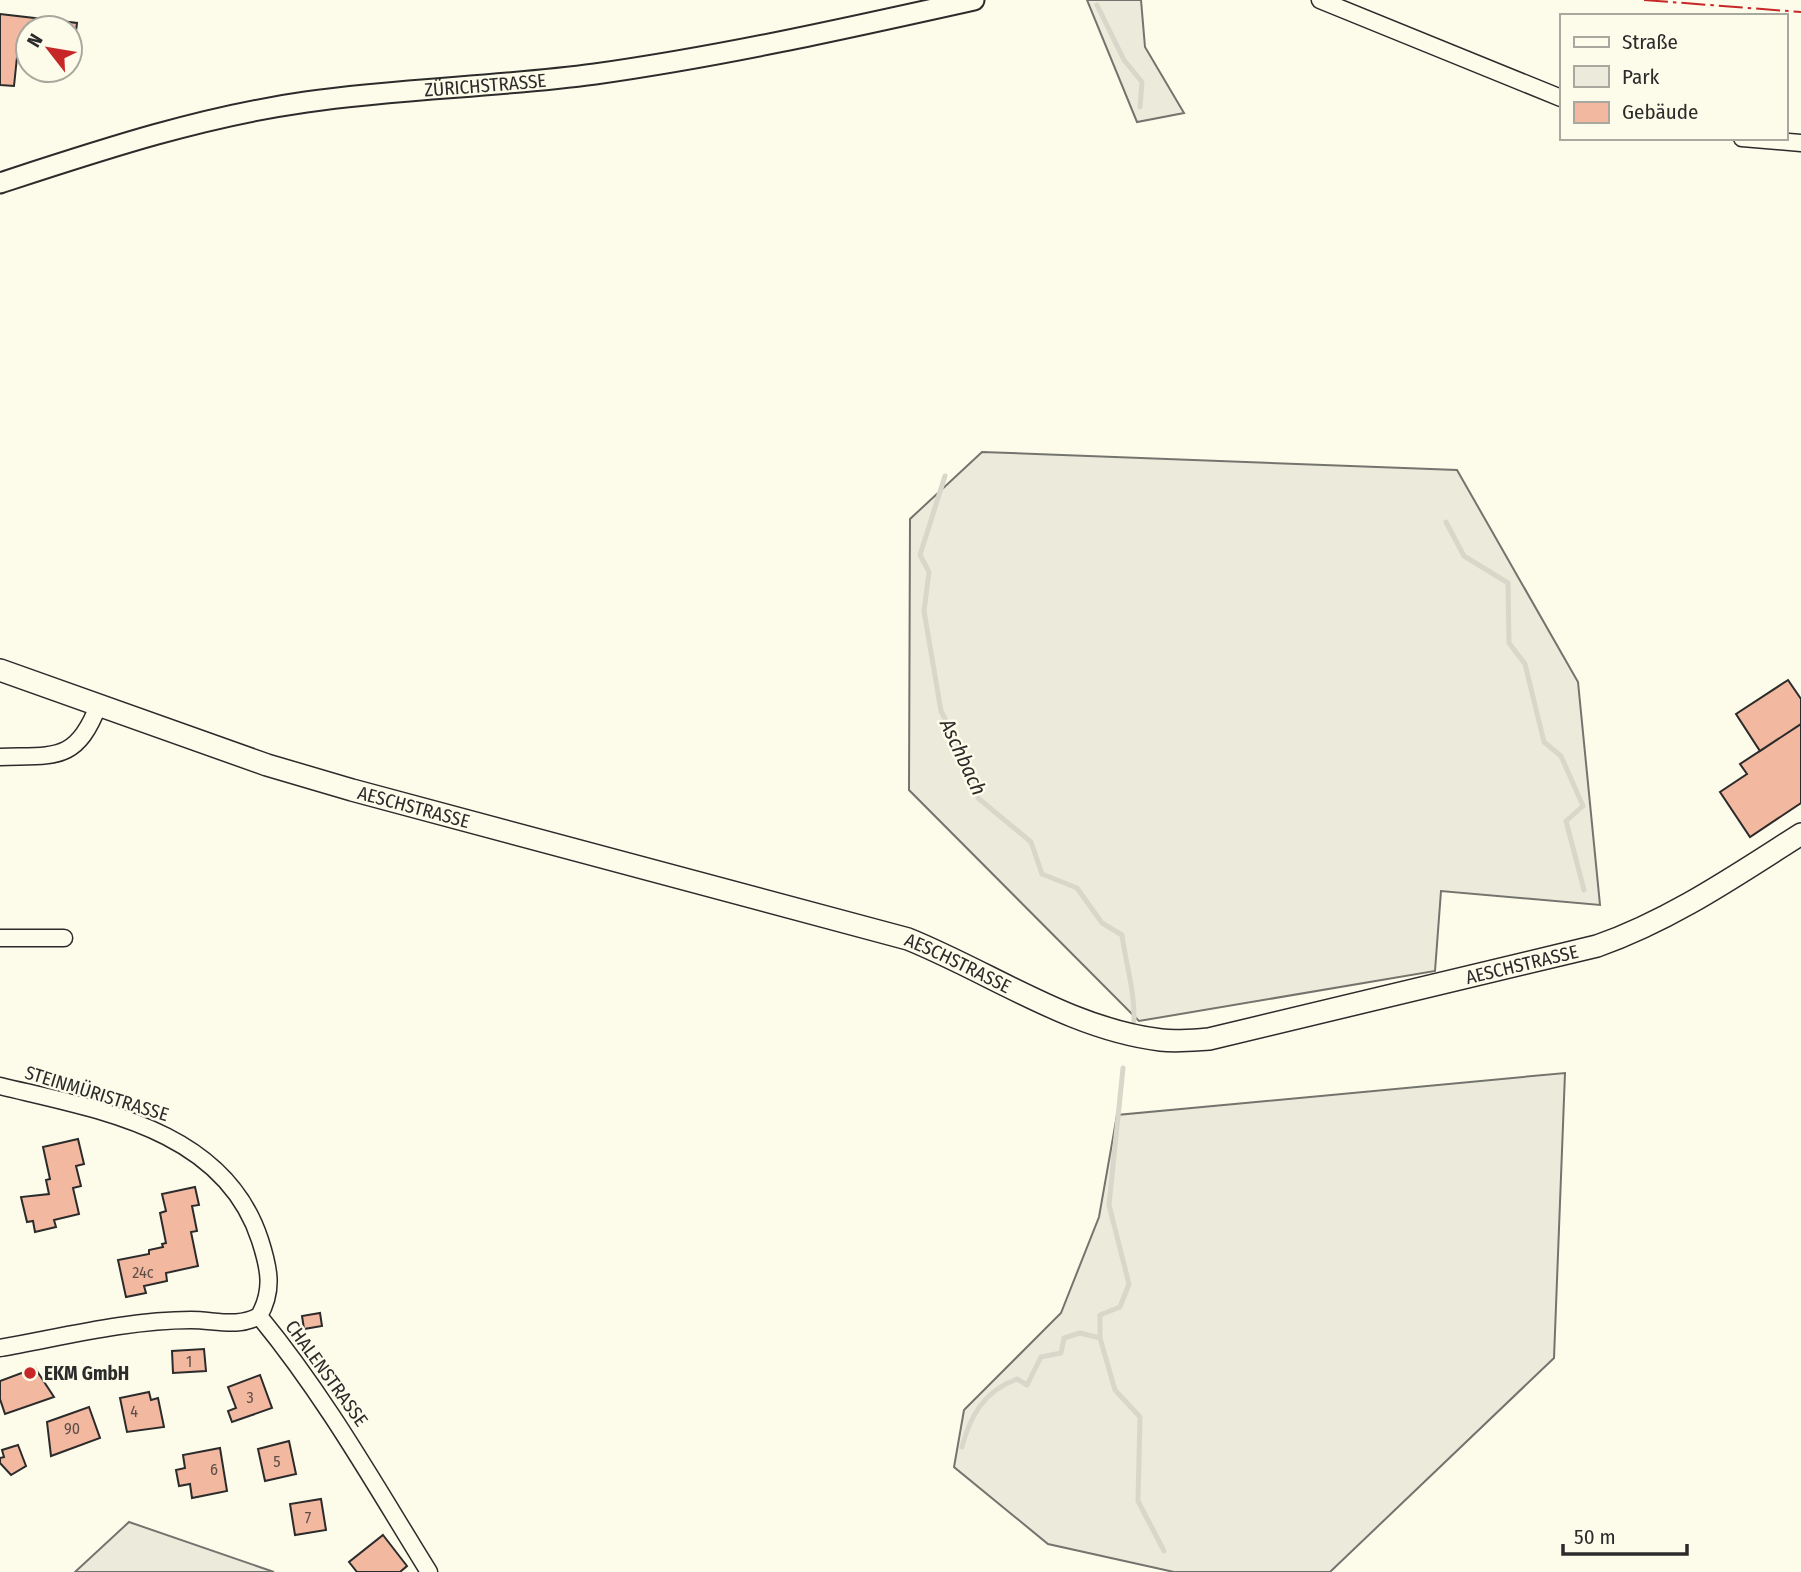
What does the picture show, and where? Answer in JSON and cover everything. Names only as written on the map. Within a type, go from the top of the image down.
[{"type":"main road","name":"AESCHSTRASSE","points":[[0,670],[99,706],[352,790],[864,926],[950,956],[1058,1011],[1093,1024],[1164,1041],[1209,1039],[1233,1034],[1597,946],[1639,930],[1694,902],[1801,834]]},
{"type":"street","name":"ZÜRICHSTRASSE","points":[[0,183],[164,130],[210,118],[307,101],[595,74],[805,38],[974,0]]},
{"type":"street","points":[[1320,0],[1560,97]]},
{"type":"street","points":[[1766,140],[1801,143]]},
{"type":"street","points":[[0,757],[56,755],[78,745],[90,728],[99,706]]},
{"type":"street","points":[[0,938],[64,938]]},
{"type":"street","name":"STEINMÜRISTRASSE","points":[[0,1086],[147,1126],[190,1147],[233,1188],[257,1230],[271,1289],[259,1316]]},
{"type":"street","name":"CHALENSTRASSE","points":[[0,1348],[123,1327],[190,1320],[237,1323],[259,1316],[361,1456],[405,1538],[429,1572]]},
{"type":"green space","points":[[1087,0],[1141,0],[1145,47],[1184,113],[1137,122]]},
{"type":"green space","points":[[982,452],[1457,470],[1578,682],[1600,905],[1441,891],[1435,971],[1139,1021],[909,790],[910,519]]},
{"type":"green space","points":[[1565,1073],[1554,1358],[1330,1572],[1174,1572],[1048,1544],[954,1467],[964,1410],[1061,1313],[1099,1217],[1117,1115]]},
{"type":"green space","points":[[129,1522],[274,1572],[75,1572]]},
{"type":"building","points":[[0,14],[14,16],[14,84],[0,85]]},
{"type":"building","points":[[1788,680],[1801,699],[1801,724],[1760,751],[1736,714]]},
{"type":"building","points":[[1801,724],[1801,803],[1750,837],[1720,792],[1747,774],[1740,764]]},
{"type":"building","points":[[78,1139],[84,1164],[76,1166],[81,1186],[73,1188],[79,1214],[54,1220],[56,1227],[35,1232],[33,1221],[27,1222],[21,1197],[49,1194],[46,1180],[50,1179],[43,1147]]},
{"type":"building","points":[[195,1187],[199,1205],[192,1206],[197,1231],[191,1232],[198,1266],[166,1273],[167,1281],[144,1286],[146,1293],[126,1297],[118,1260],[149,1254],[149,1250],[163,1247],[162,1244],[166,1243],[160,1213],[166,1211],[162,1194]]},
{"type":"building","points":[[320,1313],[322,1326],[304,1329],[302,1316]]},
{"type":"building","points":[[204,1349],[206,1371],[173,1373],[172,1351]]},
{"type":"building","points":[[35,1368],[54,1397],[5,1414],[0,1399],[0,1381]]},
{"type":"building","points":[[260,1375],[272,1408],[232,1422],[228,1411],[236,1408],[228,1387]]},
{"type":"building","points":[[149,1392],[151,1400],[158,1398],[164,1427],[127,1432],[120,1398]]},
{"type":"building","points":[[89,1407],[100,1438],[51,1456],[47,1422]]},
{"type":"building","points":[[289,1441],[296,1474],[265,1481],[258,1449]]},
{"type":"building","points":[[18,1445],[26,1466],[11,1475],[0,1463],[0,1458],[4,1457],[2,1450]]},
{"type":"building","points":[[220,1448],[227,1491],[192,1498],[190,1484],[179,1486],[176,1470],[185,1468],[183,1455]]},
{"type":"building","points":[[321,1499],[326,1530],[295,1535],[290,1504]]},
{"type":"building","points":[[383,1535],[407,1566],[400,1572],[357,1572],[349,1562]]},
{"type":"waterway","name":"Aschbach","points":[[1097,5],[1124,60],[1142,82],[1140,107]]},
{"type":"waterway","name":"Aschbach","points":[[945,476],[920,555],[929,572],[924,611],[941,711],[959,746],[978,798],[1031,842],[1042,874],[1077,888],[1102,923],[1122,935],[1132,989],[1134,1021]]},
{"type":"waterway","points":[[1446,522],[1464,556],[1508,583],[1509,643],[1525,664],[1544,742],[1561,756],[1583,806],[1566,821],[1584,890]]},
{"type":"waterway","name":"Aschbach","points":[[1123,1068],[1109,1205],[1129,1284],[1120,1307],[1100,1315],[1100,1338],[1115,1390],[1140,1417],[1138,1501],[1164,1551]]},
{"type":"waterway","name":"Aschbach","points":[[962,1447],[974,1415],[996,1390],[1017,1379],[1027,1385],[1041,1357],[1061,1353],[1064,1338],[1080,1333],[1100,1338]]},
{"type":"power","points":[[1644,0],[1801,12]]},
{"type":"place","name":"EKM GmbH","points":[[30,1373]]}]
